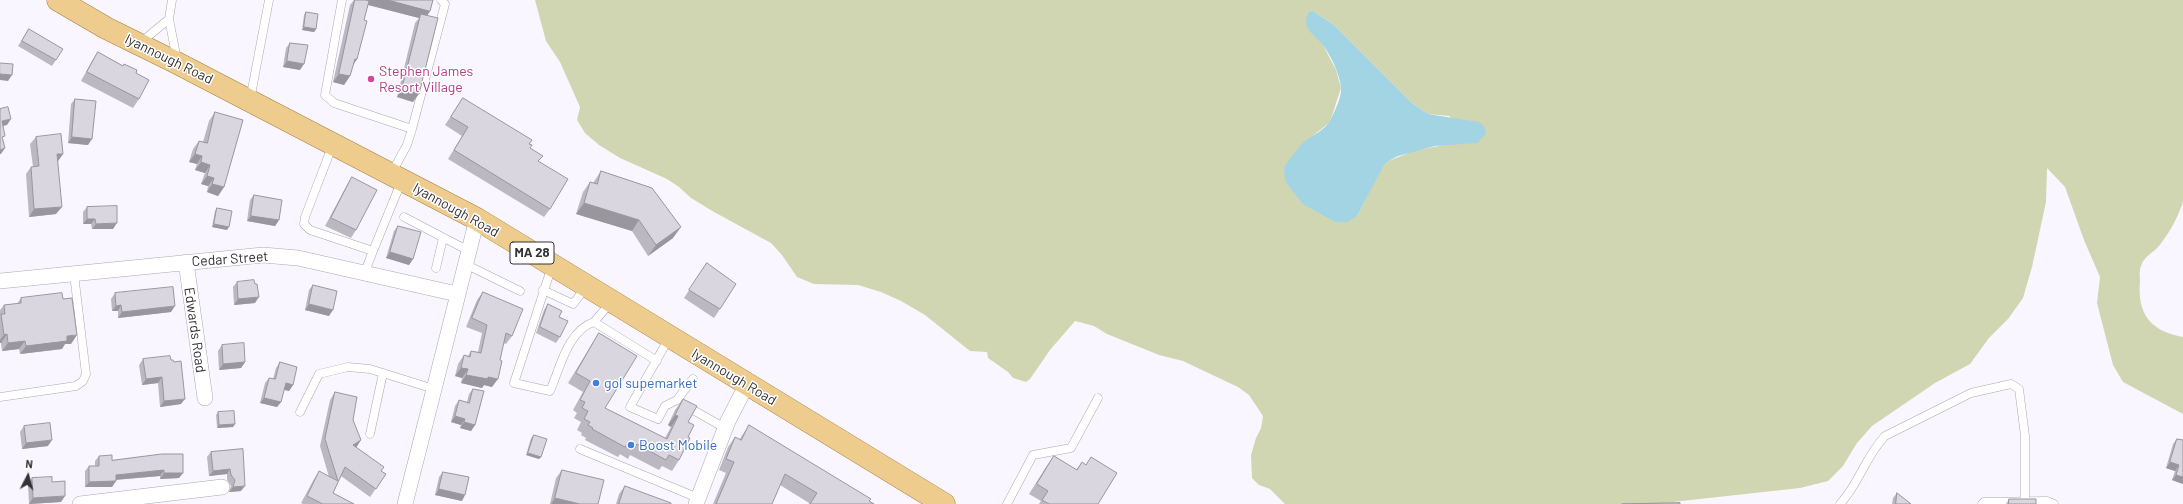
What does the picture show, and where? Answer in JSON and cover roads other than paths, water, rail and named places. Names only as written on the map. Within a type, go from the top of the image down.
[{"type":"main road","name":"Iyannough Road","points":[[58,0],[106,28],[250,100],[477,219],[669,338],[944,504]]},
{"type":"street","points":[[406,504],[457,294],[477,219]]},
{"type":"street","name":"Cedar Street","points":[[0,281],[186,262],[263,256],[285,256],[457,294]]},
{"type":"street","name":"Edwards Road","points":[[186,262],[205,398]]},
{"type":"street","points":[[697,501],[725,428],[747,384]]},
{"type":"street","points":[[80,504],[222,487]]},
{"type":"lane","points":[[172,0],[169,19],[177,63]]},
{"type":"lane","points":[[250,100],[269,0]]},
{"type":"lane","points":[[342,0],[325,95],[334,103],[412,129]]},
{"type":"lane","points":[[364,274],[373,252],[412,129],[445,4],[441,0]]},
{"type":"lane","points":[[139,44],[169,19]]},
{"type":"lane","points":[[333,144],[304,224],[310,230],[373,252]]},
{"type":"lane","points":[[404,218],[443,238],[467,257],[520,291]]},
{"type":"lane","points":[[436,268],[443,238]]},
{"type":"lane","points":[[552,265],[514,383],[550,391],[570,344],[585,325],[594,322],[612,302]]},
{"type":"lane","points":[[0,397],[76,386],[83,381],[86,374],[74,274]]},
{"type":"lane","points":[[543,290],[573,304],[586,286]]},
{"type":"lane","points":[[594,322],[657,361]]},
{"type":"lane","points":[[669,338],[630,407],[658,419],[665,406],[677,400],[693,379]]},
{"type":"lane","points":[[300,412],[319,374],[348,366],[370,369],[434,389]]},
{"type":"lane","points":[[370,434],[383,373]]},
{"type":"lane","points":[[1840,504],[1850,494],[1874,448],[1885,436],[1971,393],[2011,384],[2019,389],[2025,436],[2025,502]]},
{"type":"lane","points":[[1006,504],[1033,455],[1071,448],[1098,398]]},
{"type":"lane","points":[[677,400],[725,428]]},
{"type":"lane","points":[[580,449],[697,501]]},
{"type":"lane","points":[[1982,504],[1984,502],[2047,501],[2054,504]]},
{"type":"water","points":[[1313,11],[1334,25],[1412,103],[1428,114],[1479,122],[1484,126],[1486,134],[1477,143],[1435,146],[1398,156],[1385,163],[1357,216],[1347,222],[1335,222],[1303,204],[1285,181],[1284,167],[1303,143],[1329,123],[1336,108],[1341,91],[1340,82],[1331,59],[1325,48],[1307,26],[1306,22],[1309,12]]},
{"type":"place","name":"Stephen James Resort Village","points":[[371,79]]},
{"type":"place","name":"gol supemarket","points":[[596,383]]},
{"type":"place","name":"Boost Mobile","points":[[631,445]]}]
